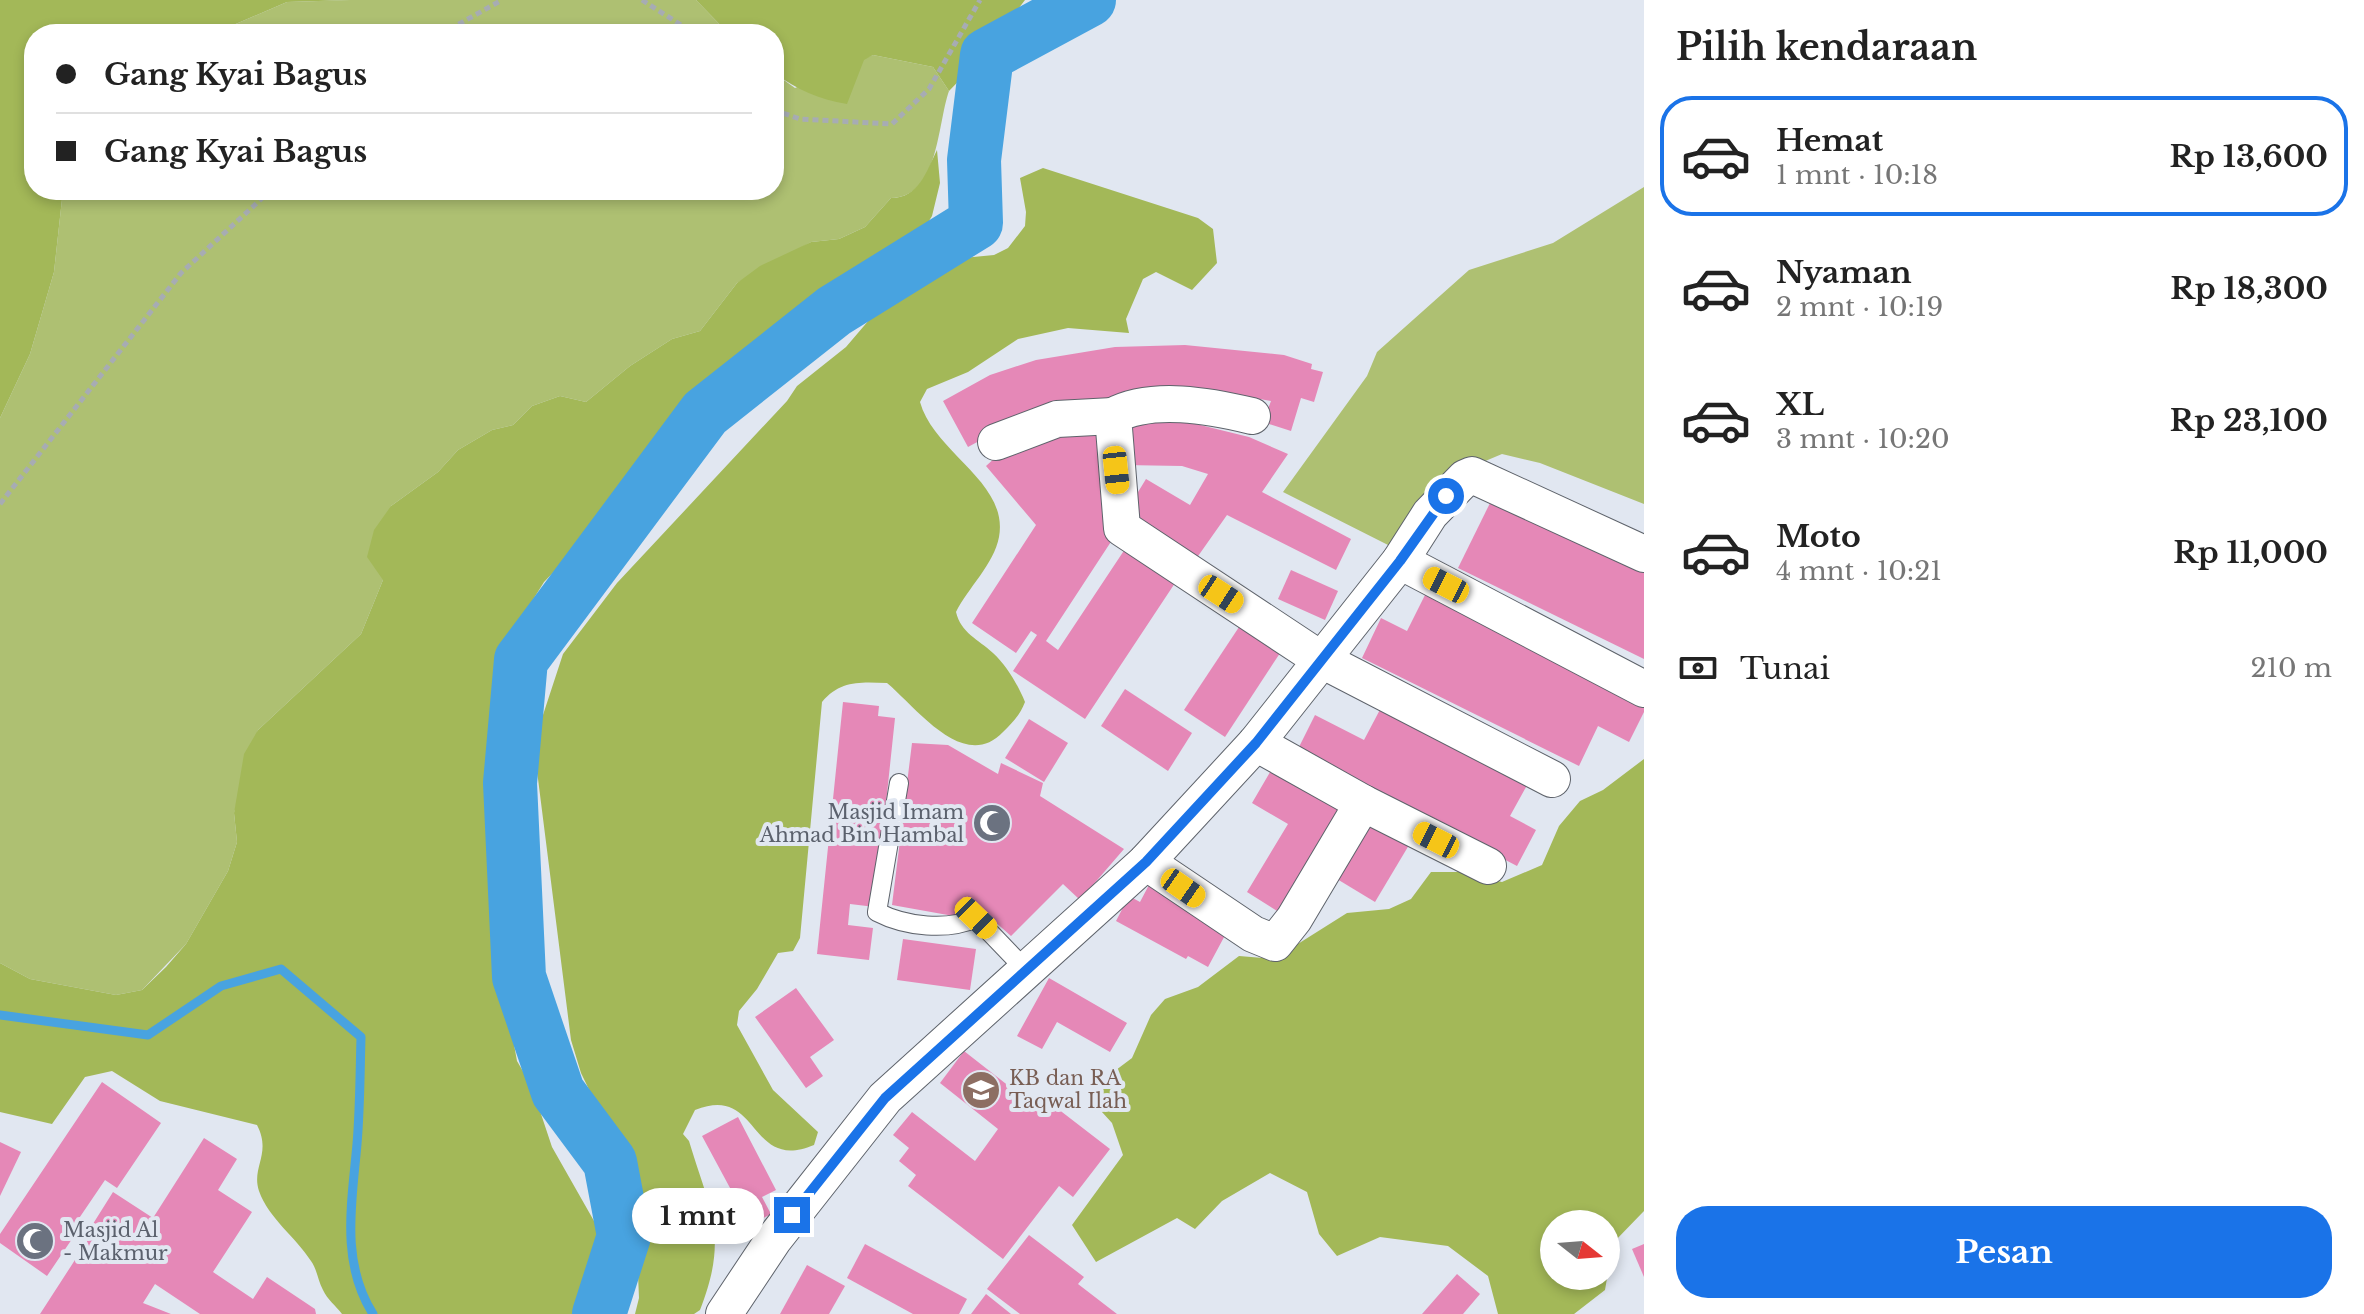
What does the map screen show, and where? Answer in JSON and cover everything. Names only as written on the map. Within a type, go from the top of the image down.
[{"type":"street","points":[[996,442],[1057,419],[1113,416],[1131,406],[1171,406],[1252,416]]},
{"type":"street","points":[[1113,416],[1122,528],[1320,659],[1552,779]]},
{"type":"street","points":[[724,1314],[774,1239],[885,1098],[1146,862],[1256,743],[1400,561],[1430,514],[1465,478],[1472,475],[1644,554]]},
{"type":"street","points":[[1400,561],[1644,689]]},
{"type":"street","points":[[1256,743],[1363,803],[1488,866]]},
{"type":"street","points":[[1146,862],[1253,934],[1275,943],[1294,919],[1363,803]]},
{"type":"lane","points":[[899,783],[877,912],[890,919],[955,928],[976,918],[1025,969]]},
{"type":"path","points":[[459,24],[502,0]]},
{"type":"path","points":[[642,0],[679,24]]},
{"type":"path","points":[[784,113],[800,119],[892,124],[929,89],[980,0]]},
{"type":"path","points":[[0,504],[181,273],[260,200]]},
{"type":"green space","points":[[0,0],[350,0],[287,2],[236,24],[24,24],[24,200],[62,200],[54,272],[30,354],[0,418]]},
{"type":"green space","points":[[696,0],[719,24],[236,24],[287,2]]},
{"type":"green space","points":[[696,0],[1025,0],[977,62],[949,91],[933,67],[873,55],[864,60],[847,104],[809,93],[784,79],[784,24],[719,24]]},
{"type":"green space","points":[[873,55],[933,67],[949,91],[934,157],[919,186],[907,195],[891,198],[865,227],[839,239],[811,242],[737,283],[700,331],[672,339],[630,366],[586,402],[560,396],[532,406],[513,425],[492,430],[458,450],[438,472],[391,506],[383,580],[361,634],[258,730],[234,813],[237,842],[228,871],[186,944],[142,990],[116,995],[30,979],[0,963],[0,418],[30,354],[54,272],[62,200],[784,200],[784,80],[795,88]]},
{"type":"green space","points":[[937,150],[940,183],[932,216],[913,247],[824,302],[719,374],[590,534],[544,582],[529,606],[517,636],[497,756],[492,866],[501,973],[517,1061],[532,1087],[552,1147],[598,1228],[586,1314],[342,1314],[325,1293],[311,1261],[263,1201],[257,1175],[263,1144],[257,1125],[160,1101],[112,1071],[85,1077],[52,1124],[0,1112],[0,963],[30,979],[116,995],[142,990],[186,944],[228,871],[237,842],[234,813],[244,754],[258,730],[361,634],[383,580],[367,557],[374,530],[391,506],[438,472],[458,450],[492,430],[513,425],[532,406],[560,396],[586,402],[630,366],[672,339],[700,331],[737,283],[760,266],[811,242],[839,239],[865,227],[891,198],[901,197],[915,189]]},
{"type":"green space","points":[[1043,168],[1198,218],[1213,229],[1217,263],[1192,290],[1156,272],[1143,279],[1126,319],[1129,333],[1068,328],[1018,339],[968,372],[927,389],[920,402],[928,420],[982,484],[993,500],[999,518],[999,537],[992,557],[956,612],[958,619],[966,631],[1003,664],[1025,702],[1003,732],[988,743],[973,745],[957,741],[942,732],[887,683],[844,686],[822,702],[800,938],[793,951],[778,953],[757,989],[739,1011],[737,1025],[773,1090],[818,1132],[814,1145],[792,1150],[776,1148],[732,1108],[716,1105],[695,1110],[683,1134],[689,1141],[713,1224],[715,1242],[709,1284],[700,1310],[694,1314],[635,1314],[639,1298],[635,1202],[629,1172],[581,1073],[571,1040],[536,763],[542,718],[563,654],[617,583],[787,401],[797,386],[846,347],[875,313],[915,287],[934,267],[963,258],[994,255],[1008,248],[1025,226],[1026,212],[1020,178]]},
{"type":"green space","points":[[1644,187],[1644,504],[1540,463],[1502,454],[1445,478],[1394,548],[1283,492],[1367,376],[1377,352],[1469,270],[1553,243]]},
{"type":"green space","points":[[1644,759],[1644,1211],[1620,1236],[1620,1210],[1540,1210],[1540,1290],[1605,1290],[1574,1314],[1498,1314],[1488,1276],[1448,1246],[1380,1237],[1337,1256],[1319,1234],[1307,1192],[1270,1173],[1222,1201],[1195,1229],[1177,1218],[1096,1262],[1072,1225],[1123,1155],[1112,1123],[1091,1100],[1096,1085],[1132,1058],[1151,1015],[1165,999],[1198,987],[1239,956],[1274,959],[1347,913],[1389,909],[1411,899],[1431,872],[1461,872],[1502,882],[1542,865],[1559,826],[1580,801],[1603,790]]},
{"type":"building","points":[[1185,345],[1284,355],[1312,364],[1311,369],[1323,372],[1314,402],[1301,398],[1291,431],[1263,422],[1271,401],[1208,390],[1016,421],[968,447],[943,401],[990,375],[1036,360],[1115,347]]},
{"type":"building","points":[[1124,421],[1188,422],[1249,437],[1288,454],[1262,492],[1351,539],[1336,570],[1227,515],[1196,559],[1124,515],[1146,479],[1190,505],[1208,474],[1182,466],[1124,465]]},
{"type":"building","points":[[1104,427],[1118,531],[1046,641],[1058,650],[1127,546],[1177,580],[1085,719],[1013,671],[1037,635],[1031,631],[1016,653],[972,623],[1036,525],[986,466],[1008,446],[1039,431]]},
{"type":"building","points":[[1492,499],[1644,573],[1644,659],[1458,568]]},
{"type":"building","points":[[1291,570],[1338,591],[1325,620],[1278,599]]},
{"type":"building","points":[[1427,591],[1644,699],[1644,712],[1629,742],[1598,726],[1579,766],[1362,658],[1381,618],[1407,631]]},
{"type":"building","points":[[1243,621],[1284,647],[1225,737],[1184,710]]},
{"type":"building","points":[[1125,689],[1192,733],[1168,771],[1101,726]]},
{"type":"building","points":[[843,702],[879,706],[878,716],[895,718],[875,907],[850,904],[848,925],[873,928],[869,960],[817,954]]},
{"type":"building","points":[[1384,702],[1531,778],[1510,816],[1536,830],[1517,866],[1297,751],[1315,715],[1364,740]]},
{"type":"building","points":[[1029,719],[1068,743],[1044,782],[1005,758]]},
{"type":"building","name":"Masjid Imam Ahmad Bin Hambal","points":[[912,743],[948,745],[998,774],[1001,763],[1043,783],[1040,796],[1124,849],[1080,900],[1063,884],[1011,936],[976,905],[959,917],[892,905]]},
{"type":"building","points":[[1273,767],[1348,813],[1285,916],[1247,892],[1288,824],[1252,803]]},
{"type":"building","points":[[1370,822],[1409,845],[1375,902],[1337,879]]},
{"type":"building","points":[[1150,883],[1230,926],[1208,967],[1188,956],[1186,959],[1116,921],[1129,896],[1140,902]]},
{"type":"building","points":[[903,939],[976,949],[970,990],[897,980]]},
{"type":"building","points":[[1049,978],[1127,1023],[1110,1052],[1057,1022],[1042,1049],[1017,1036]]},
{"type":"building","points":[[796,988],[834,1040],[810,1057],[823,1076],[806,1088],[755,1017]]},
{"type":"building","points":[[964,1051],[1042,1112],[1049,1102],[1110,1149],[1073,1197],[1059,1186],[1003,1259],[908,1186],[916,1175],[899,1161],[909,1148],[893,1135],[912,1112],[975,1161],[998,1129],[940,1083]]},
{"type":"building","points":[[102,1082],[161,1123],[117,1188],[105,1180],[67,1236],[72,1239],[47,1276],[0,1243],[0,1234]]},
{"type":"building","points":[[738,1117],[776,1190],[762,1197],[771,1214],[750,1225],[702,1136]]},
{"type":"building","points":[[204,1138],[237,1159],[218,1190],[252,1212],[213,1272],[253,1299],[267,1277],[315,1309],[316,1314],[200,1314],[155,1284],[143,1303],[171,1314],[40,1314],[95,1229],[91,1227],[113,1192],[153,1218]]},
{"type":"building","points":[[0,1142],[21,1152],[0,1196]]},
{"type":"building","points":[[1029,1235],[1084,1277],[1078,1284],[1117,1314],[1020,1314],[987,1289]]},
{"type":"building","points":[[865,1244],[967,1299],[959,1314],[913,1314],[847,1278]]},
{"type":"building","points":[[1644,1244],[1644,1277],[1632,1249]]},
{"type":"building","points":[[807,1265],[845,1286],[829,1314],[780,1314]]},
{"type":"building","points":[[1457,1274],[1480,1294],[1463,1314],[1422,1314]]},
{"type":"building","points":[[986,1294],[1011,1314],[971,1314]]},
{"type":"waterway","points":[[599,1314],[624,1236],[610,1162],[558,1092],[519,977],[510,783],[521,660],[705,413],[834,311],[976,223],[974,160],[987,55],[1089,0]]},
{"type":"waterway","points":[[0,1015],[148,1035],[221,986],[281,969],[361,1037],[351,1231],[356,1274],[373,1314]]},
{"type":"place","name":"Masjid Imam Ahmad Bin Hambal","points":[[992,823]]},
{"type":"place","name":"KB dan RA Taqwal Ilah","points":[[981,1090]]},
{"type":"place","name":"Masjid Al - Makmur","points":[[35,1241]]},
{"type":"route","points":[[792,1215],[885,1098],[1146,862],[1256,743],[1400,561],[1430,514],[1446,496]]}]
